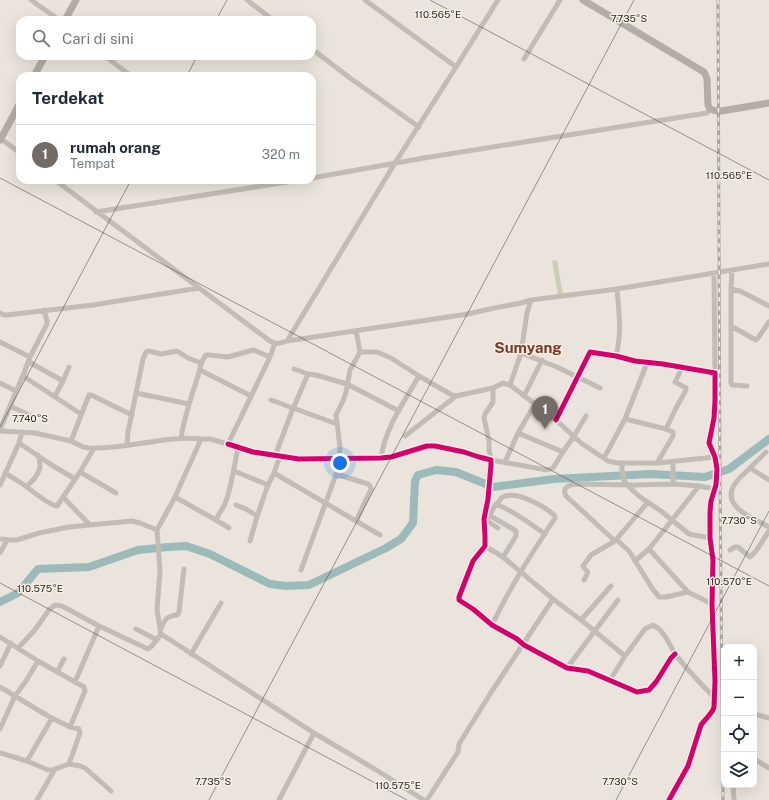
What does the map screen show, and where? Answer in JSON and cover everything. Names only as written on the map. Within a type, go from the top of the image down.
[{"type":"main road","points":[[66,16],[76,0]]},
{"type":"main road","points":[[583,0],[704,72],[707,79],[708,105],[715,111],[769,103]]},
{"type":"main road","points":[[36,72],[43,60]]},
{"type":"main road","points":[[0,139],[16,110]]},
{"type":"street","points":[[31,0],[53,16]]},
{"type":"street","points":[[246,0],[268,16]]},
{"type":"street","points":[[365,0],[456,68]]},
{"type":"street","points":[[287,341],[395,163],[498,0]]},
{"type":"street","points":[[524,59],[560,0]]},
{"type":"street","points":[[316,52],[419,127]]},
{"type":"street","points":[[110,60],[125,72]]},
{"type":"street","points":[[316,177],[395,163],[707,113],[710,108]]},
{"type":"street","points":[[0,139],[16,150]]},
{"type":"street","points":[[59,184],[275,344],[468,314],[531,300],[617,289],[769,264]]},
{"type":"street","points":[[96,212],[230,191],[261,184]]},
{"type":"street","points":[[732,270],[730,377],[732,385],[747,386]]},
{"type":"street","points":[[669,800],[688,766],[701,725],[713,711],[714,707],[715,681],[710,512],[711,501],[716,487],[717,469],[715,457],[709,443],[714,418],[715,401],[714,273]]},
{"type":"street","points":[[1,315],[93,305],[200,288]]},
{"type":"street","points":[[616,356],[619,343],[620,326],[617,289]]},
{"type":"street","points":[[731,289],[740,291],[769,306]]},
{"type":"street","points":[[510,384],[521,353],[527,313],[531,300]]},
{"type":"street","points":[[44,310],[47,322],[0,431],[35,433],[71,441],[83,447],[94,448],[166,439],[210,439],[253,452],[298,459],[380,458],[395,456],[427,446],[435,446],[464,452],[491,463],[505,462],[547,470],[553,468],[586,416]]},
{"type":"street","points":[[731,326],[756,340],[769,322]]},
{"type":"street","points":[[301,570],[326,503],[340,459],[336,415],[343,401],[350,370],[360,352],[356,331]]},
{"type":"street","points":[[0,342],[63,380]]},
{"type":"street","points":[[228,444],[275,344]]},
{"type":"street","points":[[181,438],[189,404],[204,357],[207,355],[228,357],[250,350],[270,357]]},
{"type":"street","points":[[127,445],[128,432],[144,354],[147,352],[161,354],[179,351],[188,358],[201,363]]},
{"type":"street","points":[[360,352],[381,353],[456,396]]},
{"type":"street","points":[[556,420],[590,352],[635,361],[715,373]]},
{"type":"street","points":[[521,353],[542,360],[600,388]]},
{"type":"street","points":[[524,396],[542,360]]},
{"type":"street","points":[[604,458],[625,419],[647,363]]},
{"type":"street","points":[[55,396],[69,367]]},
{"type":"street","points":[[666,429],[686,390],[685,387],[675,382],[682,368]]},
{"type":"street","points":[[200,370],[251,396]]},
{"type":"street","points":[[294,370],[348,384],[399,411]]},
{"type":"street","points":[[250,541],[257,516],[274,473],[277,456],[293,408],[308,374]]},
{"type":"street","points":[[23,376],[81,414]]},
{"type":"street","points":[[380,458],[386,437],[419,376]]},
{"type":"street","points":[[0,383],[16,391]]},
{"type":"street","points":[[405,436],[456,396],[494,388],[503,383],[510,384],[556,420],[581,443],[608,461],[622,466],[673,463],[715,457]]},
{"type":"street","points":[[494,388],[493,402],[484,418],[489,441],[491,463],[488,499],[484,519],[485,546],[473,561],[459,600],[473,609],[492,625],[524,645],[567,668],[588,671],[637,692],[649,690],[675,654]]},
{"type":"street","points":[[136,393],[189,404]]},
{"type":"street","points":[[71,441],[87,396],[89,395],[132,415]]},
{"type":"street","points":[[271,400],[337,424]]},
{"type":"street","points":[[505,462],[518,433],[535,404]]},
{"type":"street","points":[[10,406],[29,415]]},
{"type":"street","points":[[625,419],[673,432],[673,436],[657,463]]},
{"type":"street","points":[[0,484],[22,432]]},
{"type":"street","points":[[518,433],[564,452]]},
{"type":"street","points":[[201,439],[175,497],[157,530],[160,558],[157,610],[160,633],[314,733],[425,800],[458,752],[459,744],[553,599]]},
{"type":"street","points":[[19,442],[50,464],[75,479]]},
{"type":"street","points":[[3,474],[26,486],[48,502],[57,506],[94,448]]},
{"type":"street","points":[[216,520],[225,503],[230,487],[238,448]]},
{"type":"street","points":[[766,452],[735,483],[732,488],[732,501],[740,511],[769,527]]},
{"type":"street","points":[[26,486],[30,484],[39,471],[40,466],[38,455]]},
{"type":"street","points":[[673,463],[673,483]]},
{"type":"street","points":[[622,466],[624,480],[627,485],[640,497],[689,534],[710,538]]},
{"type":"street","points":[[750,468],[769,480]]},
{"type":"street","points":[[234,471],[268,485]]},
{"type":"street","points":[[80,472],[116,493]]},
{"type":"street","points":[[274,473],[380,535]]},
{"type":"street","points":[[336,474],[368,484],[370,486],[371,489],[356,521]]},
{"type":"street","points":[[688,592],[660,596],[652,588],[629,551],[617,540],[615,541],[566,496],[564,492],[565,488],[574,484],[627,485],[673,483],[716,487]]},
{"type":"street","points":[[635,561],[649,549],[699,486]]},
{"type":"street","points":[[484,519],[486,519],[495,505],[504,496],[525,498],[542,506],[555,516],[520,572],[492,625]]},
{"type":"street","points":[[63,497],[89,524]]},
{"type":"street","points":[[175,497],[229,528]]},
{"type":"street","points":[[584,580],[588,571],[583,566],[590,555],[615,541],[648,502]]},
{"type":"street","points":[[497,504],[527,520],[545,534]]},
{"type":"street","points":[[236,505],[257,516]]},
{"type":"street","points":[[489,515],[516,531],[516,536],[502,557]]},
{"type":"street","points":[[484,519],[498,528]]},
{"type":"street","points":[[0,539],[16,540],[33,534],[62,528],[89,524],[132,521],[157,530]]},
{"type":"street","points":[[730,550],[738,547],[750,557],[769,531]]},
{"type":"street","points":[[0,553],[7,540]]},
{"type":"street","points":[[485,546],[502,557],[625,656]]},
{"type":"street","points":[[649,549],[688,592],[712,604]]},
{"type":"street","points":[[18,648],[34,631],[49,610],[55,605],[62,606],[99,626],[146,649],[149,649],[157,640],[166,619],[170,616],[177,615],[179,612],[184,569]]},
{"type":"street","points":[[581,620],[611,586]]},
{"type":"street","points":[[567,668],[618,600]]},
{"type":"street","points":[[191,654],[221,603]]},
{"type":"street","points":[[610,680],[625,656],[645,629],[653,625],[668,641],[675,654],[686,667],[714,697]]},
{"type":"street","points":[[74,682],[99,626]]},
{"type":"street","points":[[136,629],[157,640]]},
{"type":"street","points":[[0,636],[38,661],[84,687],[85,691],[70,727]]},
{"type":"street","points":[[0,666],[11,644]]},
{"type":"street","points":[[57,672],[64,659]]},
{"type":"street","points":[[0,729],[15,696],[38,661]]},
{"type":"street","points":[[0,687],[52,718],[70,727],[78,728],[80,732],[69,764]]},
{"type":"street","points":[[757,715],[769,718]]},
{"type":"street","points":[[27,761],[52,718]]},
{"type":"street","points":[[278,800],[314,733]]},
{"type":"street","points":[[0,753],[27,761],[48,770],[69,764],[80,766],[85,768],[111,792]]},
{"type":"street","points":[[757,761],[769,768]]},
{"type":"street","points":[[37,800],[55,769]]},
{"type":"street","points":[[734,788],[734,800]]},
{"type":"green space","points":[[557,260],[563,295],[558,295],[552,261]]},
{"type":"waterway","points":[[0,602],[18,593],[38,569],[89,567],[138,550],[186,546],[210,554],[270,584],[286,586],[309,585],[386,548],[401,539],[413,523],[415,481],[418,475],[436,470],[456,472],[493,487],[554,479],[650,474],[705,477],[729,469],[769,439]]},
{"type":"railway","points":[[718,0],[723,800]]},
{"type":"cycle path","points":[[556,420],[590,352],[635,361],[715,373],[714,418],[709,443],[715,457],[717,469],[716,485],[711,501],[710,512],[710,538],[713,560],[712,604],[715,681],[714,707],[711,714],[701,725],[688,766],[669,800]]},
{"type":"cycle path","points":[[228,444],[253,452],[299,459],[381,458],[391,457],[427,446],[435,446],[464,452],[491,460],[488,499],[484,519],[485,546],[473,561],[459,600],[473,609],[492,625],[517,639],[524,645],[567,668],[588,671],[637,692],[649,690],[675,654]]},
{"type":"place","name":"rumah orang","points":[[545,429]]},
{"type":"district","name":"Sumyang","points":[[528,347]]}]
